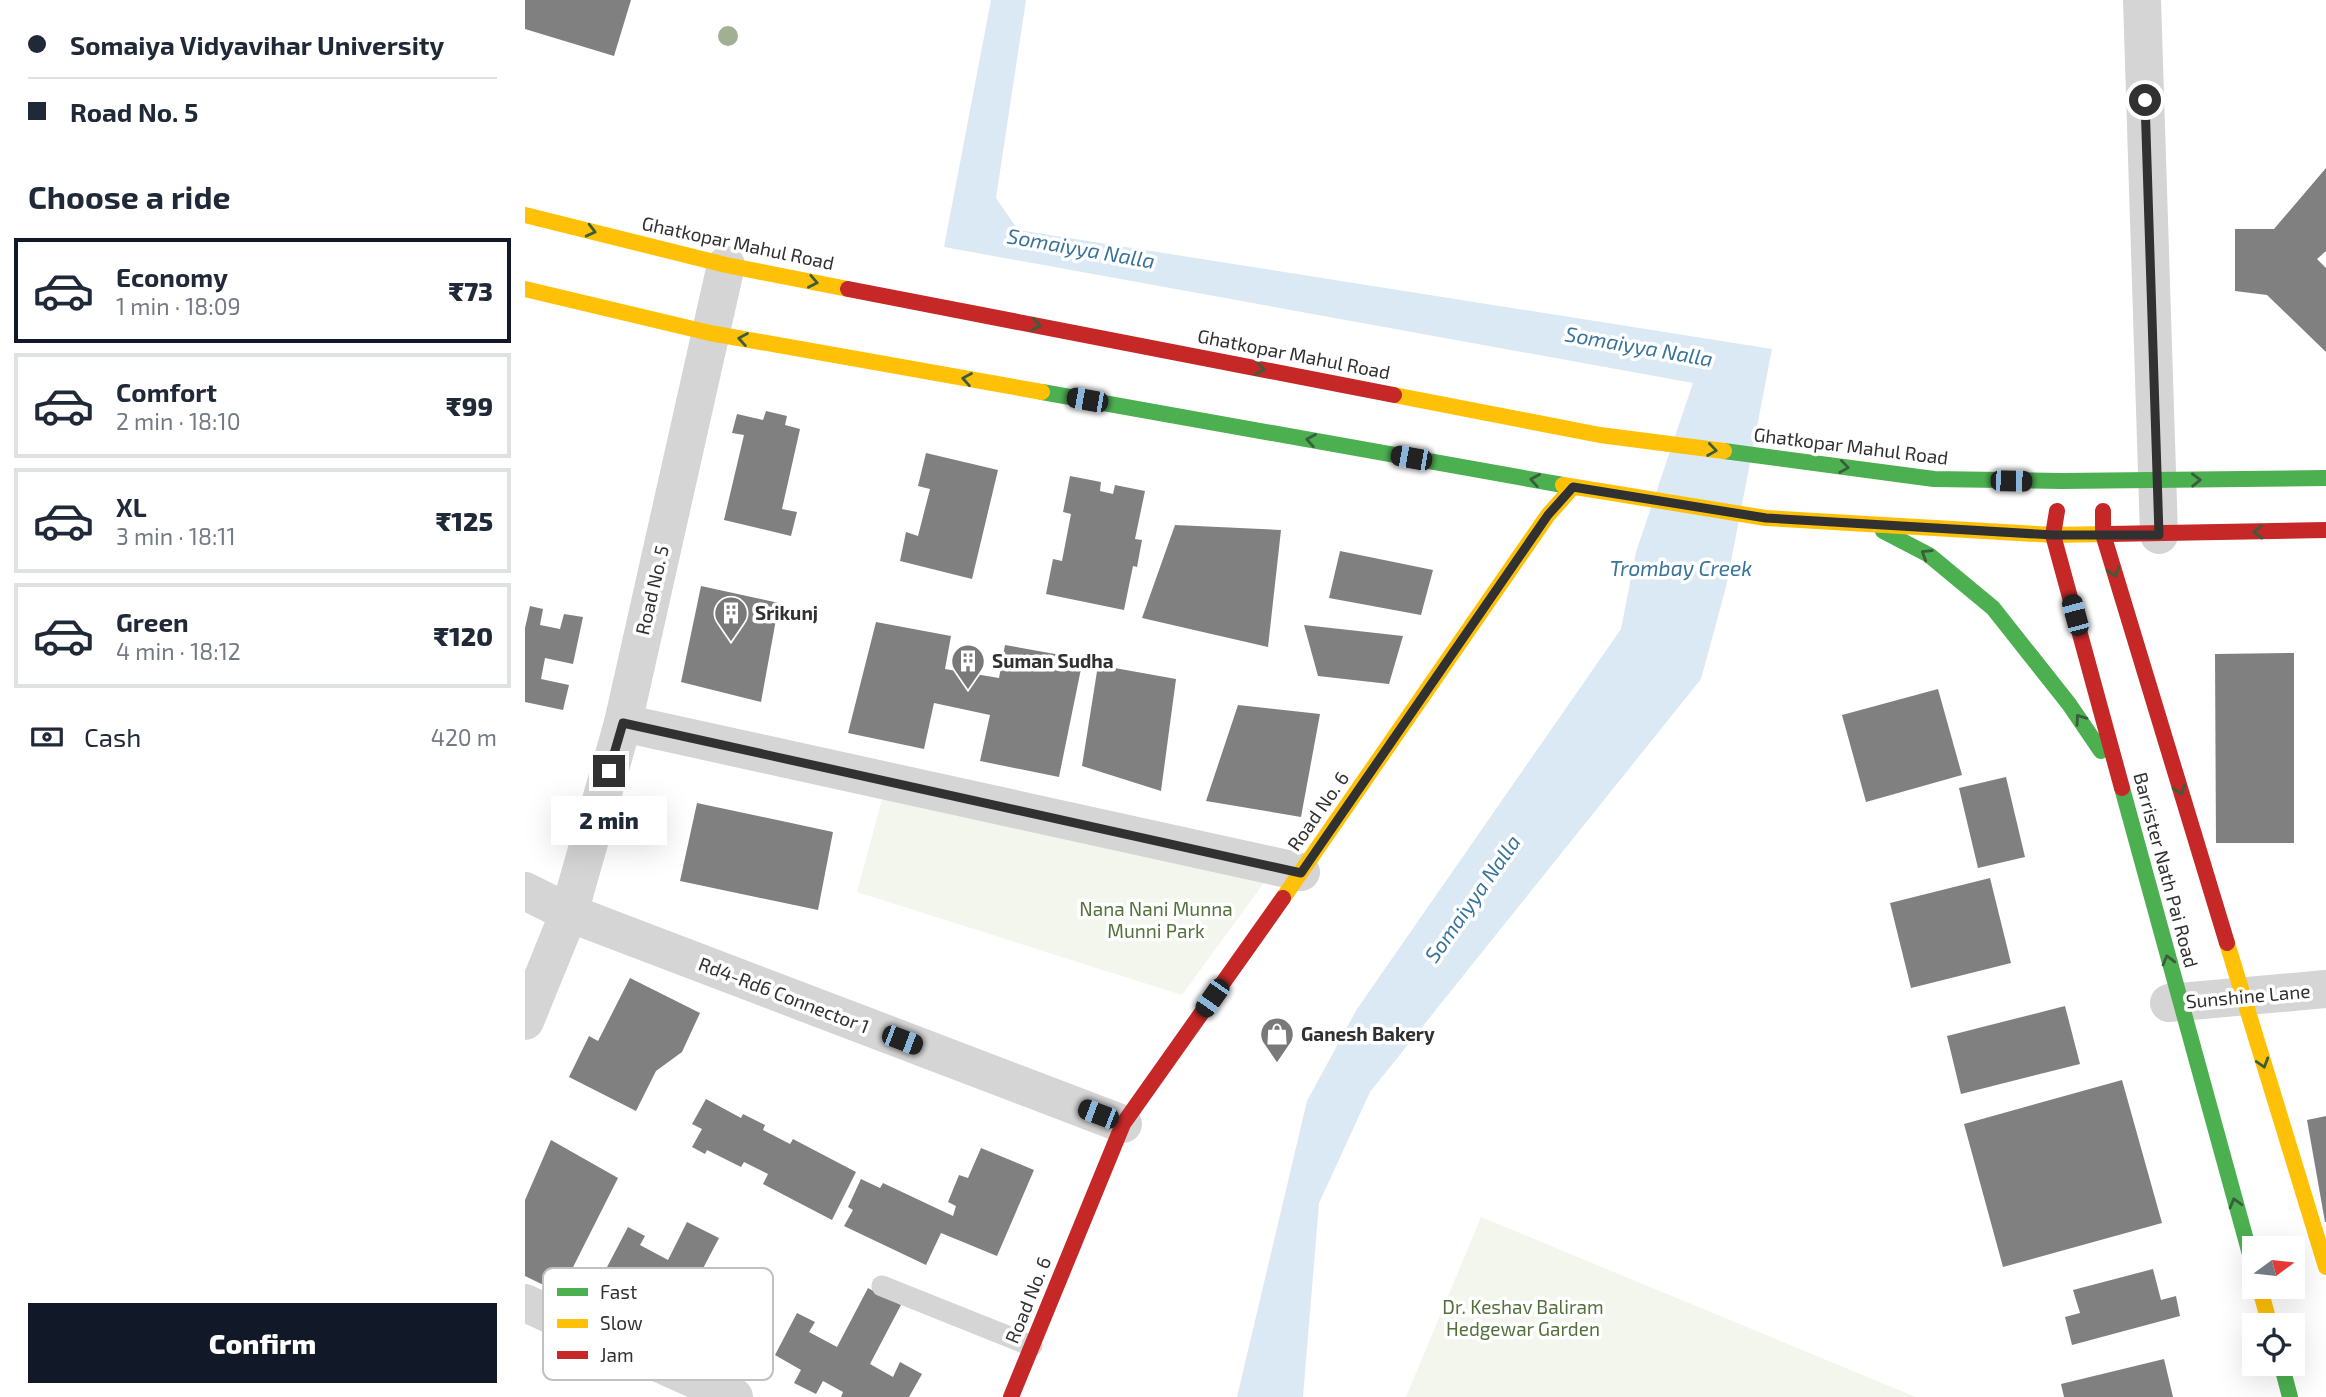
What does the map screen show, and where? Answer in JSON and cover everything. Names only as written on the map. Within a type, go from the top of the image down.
[{"type":"street","points":[[2141,0],[2159,535]]},
{"type":"street","name":"Ghatkopar Mahul Road","points":[[525,215],[726,265],[1599,435],[1934,479],[2158,481],[2326,478]]},
{"type":"street","name":"Road No. 5","points":[[525,1021],[569,913],[623,723],[726,265]]},
{"type":"street","points":[[525,289],[710,333],[1573,487],[1766,518],[2053,535],[2326,530]]},
{"type":"street","name":"Barrister Nath Pai Road","points":[[2062,481],[2053,535],[2118,775],[2174,1002],[2244,1236]]},
{"type":"street","points":[[2103,481],[2103,534],[2326,1267]]},
{"type":"street","name":"Road No. 6","points":[[1011,1397],[1123,1124],[1301,873],[1548,515],[1573,487]]},
{"type":"street","points":[[1871,524],[1929,555],[1993,608],[2069,704],[2118,775]]},
{"type":"street","points":[[623,723],[1301,873]]},
{"type":"street","name":"Rd4-Rd6 Connector 1","points":[[525,891],[569,913],[1123,1124]]},
{"type":"street","name":"Sunshine Lane","points":[[2174,1002],[2326,989]]},
{"type":"street","points":[[525,1303],[543,1311]]},
{"type":"street","points":[[2284,1376],[2290,1397]]},
{"type":"street","points":[[696,1380],[734,1397]]},
{"type":"lane","points":[[882,1286],[1032,1346]]},
{"type":"green space","name":"Nana Nani Munna Munni Park","points":[[884,792],[1266,880],[1182,995],[857,892]]},
{"type":"green space","name":"Dr. Keshav Baliram Hedgewar Garden","points":[[1481,1217],[1916,1397],[1406,1397]]},
{"type":"water","name":"Trombay Creek","points":[[991,0],[1026,0],[996,198],[1018,230],[1772,349],[1726,587],[1701,679],[1370,1092],[1319,1203],[1303,1397],[1237,1397],[1307,1101],[1357,1009],[1621,629],[1636,552],[1693,383],[944,247]]},
{"type":"building","points":[[525,0],[631,0],[614,56],[525,29]]},
{"type":"building","points":[[2326,168],[2326,251],[2317,259],[2326,268],[2326,352],[2267,295],[2235,291],[2235,229],[2274,229]]},
{"type":"building","points":[[766,411],[787,416],[785,425],[800,429],[782,509],[797,512],[791,536],[724,520],[744,435],[732,433],[737,414],[763,420]]},
{"type":"building","points":[[926,453],[998,470],[972,579],[900,561],[906,532],[918,536],[930,489],[918,486]]},
{"type":"building","points":[[1070,476],[1101,482],[1100,491],[1113,494],[1115,485],[1145,491],[1135,539],[1142,540],[1137,567],[1133,566],[1124,610],[1046,594],[1053,559],[1062,561],[1071,514],[1063,512]]},
{"type":"building","points":[[1175,525],[1281,530],[1268,647],[1142,618]]},
{"type":"building","points":[[1340,551],[1433,570],[1421,615],[1329,598]]},
{"type":"building","name":"Srikunj","points":[[701,586],[779,603],[761,702],[681,682]]},
{"type":"building","points":[[530,606],[543,609],[540,625],[560,629],[564,614],[583,617],[573,664],[545,658],[541,679],[569,685],[563,710],[525,702],[525,628]]},
{"type":"building","name":"Suman Sudha","points":[[876,622],[951,636],[945,669],[999,678],[1005,645],[1083,659],[1059,777],[980,761],[990,715],[934,703],[924,749],[848,733]]},
{"type":"building","points":[[1304,625],[1403,636],[1389,684],[1318,676]]},
{"type":"building","points":[[2294,653],[2294,843],[2216,843],[2215,654]]},
{"type":"building","points":[[1098,665],[1176,679],[1161,791],[1082,766]]},
{"type":"building","points":[[1938,689],[1962,775],[1866,802],[1842,715]]},
{"type":"building","points":[[1238,705],[1320,714],[1301,817],[1206,801]]},
{"type":"building","points":[[2006,777],[2025,857],[1978,868],[1959,788]]},
{"type":"building","points":[[697,803],[833,832],[818,910],[680,881]]},
{"type":"building","points":[[1990,878],[2011,963],[1911,988],[1890,903]]},
{"type":"building","points":[[630,978],[700,1013],[682,1052],[656,1071],[636,1111],[569,1077],[589,1036],[598,1041]]},
{"type":"building","points":[[2065,1006],[2080,1064],[1961,1094],[1947,1036]]},
{"type":"building","points":[[2122,1080],[2162,1223],[2003,1267],[1964,1124]]},
{"type":"building","points":[[706,1099],[741,1118],[743,1114],[765,1125],[763,1130],[790,1144],[793,1139],[856,1172],[832,1220],[763,1184],[768,1174],[744,1162],[741,1167],[707,1150],[705,1154],[692,1147],[702,1129],[692,1124]]},
{"type":"building","points":[[2326,1116],[2326,1222],[2325,1222],[2307,1120]]},
{"type":"building","points":[[551,1140],[618,1178],[573,1268],[543,1268],[543,1285],[525,1276],[525,1200]]},
{"type":"building","points":[[981,1148],[1034,1170],[997,1256],[941,1233],[926,1265],[844,1226],[853,1210],[848,1207],[861,1179],[880,1188],[883,1183],[953,1216],[956,1206],[948,1202],[959,1175],[968,1178]]},
{"type":"building","points":[[687,1222],[719,1238],[703,1268],[607,1268],[628,1227],[645,1236],[640,1245],[668,1260]]},
{"type":"building","points":[[2153,1269],[2161,1300],[2176,1296],[2180,1316],[2072,1345],[2065,1317],[2080,1313],[2073,1290]]},
{"type":"building","points":[[868,1288],[901,1305],[870,1364],[893,1377],[900,1362],[922,1374],[909,1397],[841,1397],[843,1392],[823,1381],[816,1394],[794,1383],[801,1370],[775,1355],[797,1313],[815,1322],[809,1332],[837,1347]]},
{"type":"building","points":[[2164,1359],[2173,1397],[2064,1397],[2061,1384]]},
{"type":"traffic: fast","points":[[1042,392],[1563,485]]},
{"type":"traffic: fast","points":[[1724,451],[1934,479],[2062,481],[2326,478]]},
{"type":"traffic: fast","points":[[1883,531],[1929,555],[1993,608],[2069,704],[2101,751]]},
{"type":"traffic: fast","points":[[2122,788],[2245,1236]]},
{"type":"traffic: fast","points":[[2284,1376],[2290,1397]]},
{"type":"traffic: slow","points":[[525,215],[726,265],[848,289]]},
{"type":"traffic: slow","points":[[525,289],[710,333],[1042,392]]},
{"type":"traffic: slow","points":[[1394,395],[1600,435],[1724,451]]},
{"type":"traffic: slow","points":[[1563,485],[1766,518],[2053,535],[2108,534]]},
{"type":"traffic: slow","points":[[1283,898],[1548,515],[1573,487]]},
{"type":"traffic: slow","points":[[2227,943],[2326,1267]]},
{"type":"traffic: slow","points":[[2263,1299],[2267,1313]]},
{"type":"traffic: jam","points":[[848,289],[1394,395]]},
{"type":"traffic: jam","points":[[2057,511],[2053,535],[2122,788]]},
{"type":"traffic: jam","points":[[2103,511],[2103,534],[2227,943]]},
{"type":"traffic: jam","points":[[2108,534],[2326,530]]},
{"type":"traffic: jam","points":[[1011,1397],[1123,1124],[1283,898]]},
{"type":"place","name":"Srikunj","points":[[731,643]]},
{"type":"place","name":"Suman Sudha","points":[[968,691]]},
{"type":"place","name":"Ganesh Bakery","points":[[1277,1064]]},
{"type":"route","points":[[609,771],[623,723],[1301,873],[1548,515],[1573,487],[1766,518],[2053,535],[2159,535],[2145,100]]},
{"type":"water label","name":"Somaiyya Nalla","points":[[1081,249]]},
{"type":"water label","name":"Somaiyya Nalla","points":[[1639,347]]},
{"type":"water label","name":"Somaiyya Nalla","points":[[1473,899]]}]
